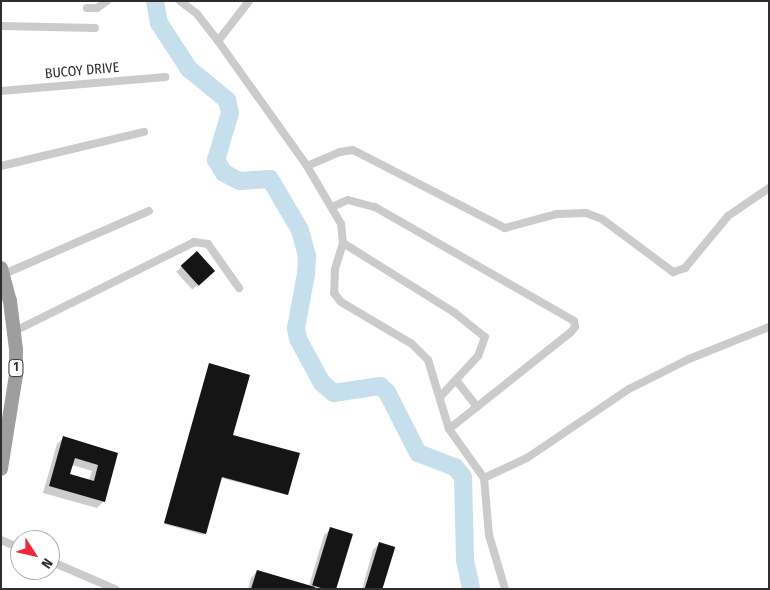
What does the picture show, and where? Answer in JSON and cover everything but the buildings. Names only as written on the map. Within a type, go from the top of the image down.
[{"type":"highway","name":"1","points":[[1,468],[16,375],[15,331],[3,271]]},
{"type":"street","points":[[87,8],[97,8],[107,1]]},
{"type":"street","points":[[180,1],[197,14],[218,41],[307,166],[341,224],[343,243],[335,270],[334,293],[341,302],[412,344],[428,360],[449,428],[484,478],[489,535],[505,589]]},
{"type":"street","points":[[218,41],[249,1]]},
{"type":"street","points":[[1,26],[95,28]]},
{"type":"street","name":"BUCOY DRIVE","points":[[1,91],[165,77]]},
{"type":"street","points":[[1,166],[144,132]]},
{"type":"street","points":[[307,166],[340,152],[353,150],[506,228],[557,214],[586,213],[602,220],[673,272],[685,268],[728,216],[769,188]]},
{"type":"street","points":[[332,207],[348,200],[375,207],[574,321],[575,327],[571,332],[449,428]]},
{"type":"street","points":[[3,271],[148,211]]},
{"type":"street","points":[[15,331],[73,305],[194,242],[208,244],[239,288]]},
{"type":"street","points":[[343,243],[482,332],[486,341],[484,347],[440,396]]},
{"type":"street","points":[[484,478],[535,453],[629,389],[689,359],[769,327]]},
{"type":"street","points":[[456,380],[477,407]]},
{"type":"street","points":[[60,565],[115,589]]},
{"type":"waterway","points":[[155,1],[159,23],[189,69],[227,100],[230,113],[216,160],[224,173],[240,181],[270,179],[300,230],[307,256],[306,274],[296,328],[298,339],[322,383],[334,393],[380,386],[387,392],[418,453],[455,467],[463,477],[465,560],[471,589]]}]
